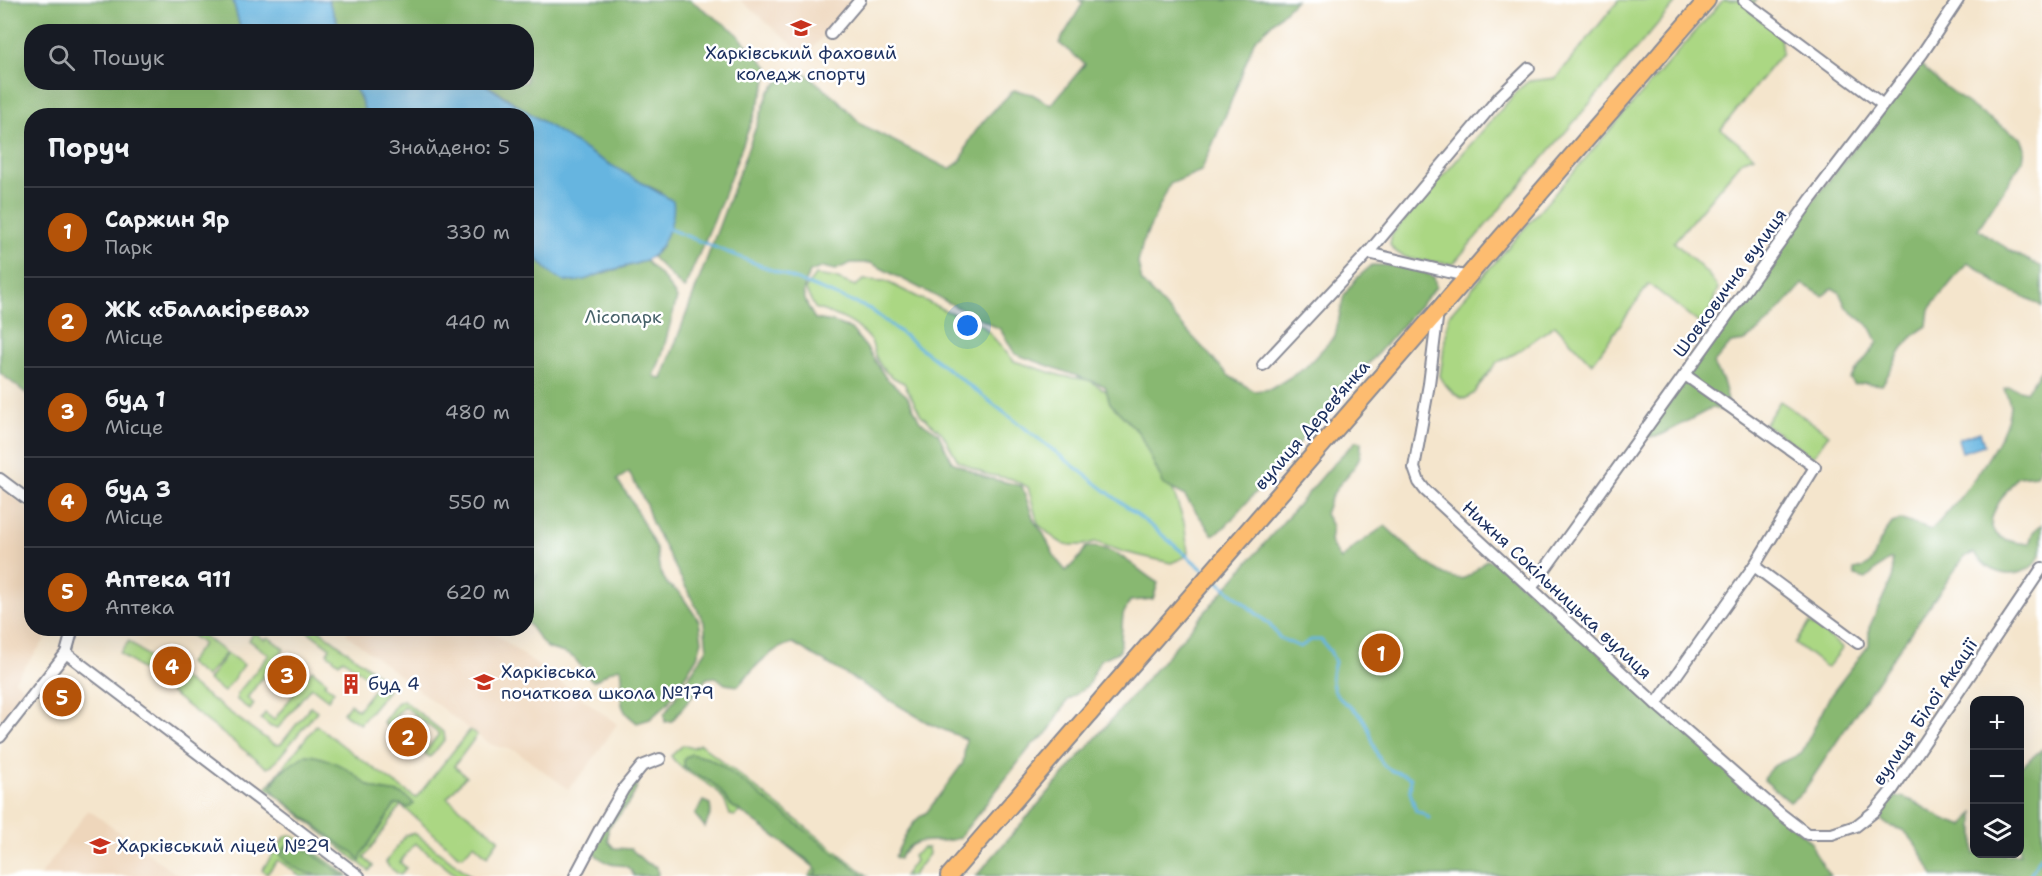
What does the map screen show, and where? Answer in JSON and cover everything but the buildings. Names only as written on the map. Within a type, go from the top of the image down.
[{"type":"main road","name":"вулиця Дерев’янка","points":[[949,876],[1291,478],[1707,0]]},
{"type":"street","points":[[831,34],[860,0]]},
{"type":"street","name":"Шовковична вулиця","points":[[1532,587],[1882,104],[1922,54],[1958,0]]},
{"type":"street","points":[[1744,1],[1882,104]]},
{"type":"street","points":[[1263,365],[1368,253],[1500,96],[1529,68]]},
{"type":"street","points":[[1368,253],[1468,277]]},
{"type":"street","name":"Нижня Сокільницька вулиця","points":[[1438,311],[1429,384],[1414,468],[1419,482],[1656,704],[1781,814],[1807,834]]},
{"type":"street","points":[[1656,704],[1754,566],[1815,466],[1684,375]]},
{"type":"street","points":[[0,479],[24,497]]},
{"type":"street","points":[[1754,566],[1858,643]]},
{"type":"street","name":"вулиця Білої Акації","points":[[1807,834],[1832,834],[1856,826],[1875,811],[1893,789],[2042,568]]},
{"type":"street","points":[[0,737],[66,653],[71,636]]},
{"type":"street","points":[[66,653],[359,876]]},
{"type":"street","points":[[575,876],[624,788],[642,766],[660,759]]},
{"type":"shaded area","name":"Харківський фаховий коледж спорту","points":[[740,0],[854,0],[806,56]]},
{"type":"shaded area","points":[[0,486],[24,506],[24,636],[48,636],[15,680],[26,690],[0,725]]},
{"type":"shaded area","name":"Харківська початкова школа №179","points":[[349,636],[498,636],[617,724],[587,768],[568,789],[516,751],[492,745]]},
{"type":"shaded area","name":"Харківський ліцей №29","points":[[88,810],[97,816],[179,876],[40,876]]},
{"type":"green space","points":[[0,0],[233,0],[239,24],[24,24],[24,90],[356,90],[364,108],[24,108],[24,392],[0,373]]},
{"type":"green space","name":"Лісопарк","points":[[328,0],[690,0],[733,30],[768,67],[765,86],[718,210],[684,289],[652,257],[662,247],[661,192],[614,168],[534,116],[534,108],[522,108],[494,90],[534,90],[534,24],[338,24]]},
{"type":"green space","points":[[1079,0],[1296,0],[1254,41],[1201,171],[1170,184],[1143,242],[1138,263],[1142,282],[1229,376],[1254,391],[1271,389],[1305,368],[1335,336],[1344,295],[1356,279],[1372,265],[1419,270],[1434,277],[1436,287],[1226,526],[1213,535],[1184,495],[1164,485],[1139,433],[1110,403],[1105,386],[1015,354],[1000,329],[871,263],[851,263],[835,270],[823,267],[810,272],[804,286],[804,296],[815,319],[833,322],[851,329],[869,351],[885,377],[907,396],[920,421],[938,433],[952,462],[984,477],[1022,486],[1034,521],[1056,559],[1066,571],[1086,547],[1097,547],[1125,559],[1158,583],[1153,599],[1130,601],[1123,615],[1120,651],[1100,660],[1088,685],[1067,701],[1047,734],[1032,745],[959,838],[919,842],[905,850],[899,859],[895,857],[916,820],[927,812],[963,763],[966,739],[930,724],[793,643],[769,654],[738,686],[725,684],[716,677],[707,678],[672,721],[665,722],[664,715],[707,649],[704,622],[652,523],[646,504],[629,472],[617,480],[631,500],[656,548],[660,572],[668,585],[680,593],[699,621],[702,641],[697,657],[668,703],[650,719],[637,723],[627,714],[621,701],[622,673],[620,668],[593,681],[572,657],[548,648],[534,632],[534,580],[538,574],[534,579],[534,254],[553,274],[577,281],[646,261],[664,279],[677,298],[654,376],[662,379],[769,92],[786,74],[806,74],[838,100],[862,125],[949,169],[962,159],[979,126],[1014,90],[1032,94],[1051,105],[1085,64],[1059,43],[1083,3]]},
{"type":"green space","points":[[1619,0],[1678,0],[1453,264],[1410,259],[1395,251],[1390,245],[1392,234],[1520,88],[1529,81],[1556,78]]},
{"type":"green space","points":[[1723,0],[1756,0],[1749,10],[1780,36],[1782,53],[1721,129],[1754,156],[1743,160],[1674,242],[1708,274],[1718,288],[1704,327],[1649,284],[1592,364],[1555,325],[1516,353],[1496,363],[1473,394],[1465,399],[1457,396],[1440,376],[1449,315]]},
{"type":"green space","points":[[1920,64],[1940,83],[1982,114],[2021,138],[2025,148],[2023,160],[1978,229],[2014,253],[2042,267],[2042,307],[2004,288],[1981,270],[1967,263],[1929,309],[1927,326],[1905,345],[1882,385],[1864,383],[1855,385],[1850,379],[1878,342],[1871,328],[1846,307],[1839,292],[1832,288],[1823,296],[1803,284],[1767,324],[1745,341],[1731,343],[1713,364],[1723,382],[1730,412],[1712,408],[1663,434],[1645,437],[1794,225]]},
{"type":"green space","points":[[815,275],[835,278],[855,286],[864,280],[885,281],[983,326],[1014,361],[1062,376],[1089,380],[1122,402],[1161,456],[1184,522],[1188,552],[1185,557],[1171,563],[1124,552],[1095,542],[1065,545],[1055,539],[1038,524],[1028,487],[1012,479],[985,474],[958,461],[942,433],[921,415],[904,383],[890,375],[880,365],[866,334],[846,320],[815,308],[805,289]]},
{"type":"green space","points":[[2042,369],[2042,437],[2038,449],[2042,465],[2036,475],[2017,477],[2001,500],[1992,520],[1992,529],[1998,536],[2010,541],[2029,544],[2033,532],[2042,524],[2040,556],[2030,568],[2023,572],[2007,574],[1989,568],[1974,553],[1964,557],[1803,792],[1790,802],[1764,780],[1775,765],[1802,752],[1830,696],[1869,645],[1869,628],[1893,576],[1892,559],[1866,579],[1855,576],[1854,570],[1865,567],[1871,562],[1892,523],[1902,520],[1931,530],[1966,490],[2000,436],[2010,406],[2004,389],[2009,387],[2026,392]]},
{"type":"green space","points":[[1780,401],[1829,434],[1813,457],[1765,424]]},
{"type":"green space","points":[[1356,441],[1361,442],[1358,461],[1335,491],[1325,514],[1332,526],[1330,542],[1341,560],[1354,547],[1385,526],[1423,560],[1455,578],[1467,577],[1486,560],[1496,562],[1801,833],[1812,844],[1830,876],[976,876],[1336,461]]},
{"type":"green space","points":[[1810,623],[1843,648],[1827,668],[1795,643]]},
{"type":"green space","points":[[192,636],[204,636],[226,653],[206,677],[188,663],[203,644]]},
{"type":"green space","points":[[252,636],[260,636],[265,640],[268,637],[284,649],[247,698],[254,704],[250,710],[237,700],[237,694],[269,655],[249,640]]},
{"type":"green space","points":[[314,636],[327,636],[386,681],[388,690],[360,724],[343,713],[350,704],[358,710],[377,685],[343,659],[339,663],[327,653],[330,648]]},
{"type":"green space","points":[[129,641],[177,681],[181,677],[277,745],[281,744],[311,706],[317,711],[272,766],[267,768],[120,653]]},
{"type":"green space","points":[[227,653],[244,665],[224,692],[208,680]]},
{"type":"green space","points":[[312,670],[326,681],[324,684],[334,691],[328,700],[311,687],[278,728],[271,727],[261,719],[265,713],[274,720]]},
{"type":"green space","points":[[403,700],[444,733],[445,739],[430,757],[424,753],[439,734],[404,706],[387,727],[383,722],[397,703]]},
{"type":"green space","points":[[316,725],[416,798],[470,730],[477,735],[454,766],[466,776],[447,798],[499,839],[487,856],[474,844],[463,856],[458,855],[401,805],[364,858],[373,866],[369,871],[267,788]]},
{"type":"green space","points":[[700,744],[868,876],[809,876],[815,868],[741,810],[735,816],[730,815],[718,792],[686,771],[671,756],[683,745],[692,748]]},
{"type":"green space","points":[[2042,749],[2042,876],[1933,876],[1909,836],[1888,825],[1881,818],[1882,809],[1887,802],[1895,796],[1902,797],[1964,826],[1970,818],[1970,858],[2024,858],[2024,765]]},
{"type":"green space","points":[[691,754],[708,758],[721,765],[864,876],[813,876],[817,871],[809,861],[731,805],[714,785],[684,767],[684,759]]},
{"type":"green space","points":[[305,755],[324,758],[336,763],[368,785],[403,795],[414,804],[408,808],[400,804],[395,805],[362,854],[360,861],[354,853],[276,795],[271,787],[280,772]]},
{"type":"green space","points":[[636,777],[639,778],[635,792],[623,811],[608,828],[608,841],[614,848],[631,849],[645,862],[657,867],[658,876],[634,876],[625,866],[608,863],[594,854],[600,835]]},
{"type":"green space","points":[[703,801],[710,804],[711,813],[705,827],[695,815]]},
{"type":"green space","points":[[414,833],[471,876],[457,876],[415,843],[400,862],[406,868],[400,875],[389,867],[386,862],[406,835]]},
{"type":"green space","points":[[289,835],[348,876],[300,876],[278,860],[267,874],[262,870],[285,837]]},
{"type":"green space","points":[[290,841],[296,842],[344,876],[316,875],[294,867],[280,855]]},
{"type":"green space","points":[[923,848],[928,848],[929,854],[912,876],[904,876],[915,861],[913,856]]},
{"type":"water","points":[[233,0],[328,0],[338,24],[239,24]]},
{"type":"water","points":[[356,90],[494,90],[521,108],[364,108]]},
{"type":"water","points":[[534,116],[592,154],[673,201],[674,209],[663,243],[657,252],[643,261],[580,281],[570,282],[559,279],[534,255]]},
{"type":"water","points":[[1980,432],[1984,445],[1962,452],[1958,439]]},
{"type":"waterway","points":[[669,229],[870,309],[1154,528],[1206,572]]},
{"type":"waterway","points":[[1214,578],[1269,624],[1280,638],[1300,647],[1311,640],[1321,640],[1335,662],[1332,679],[1337,695],[1364,720],[1382,762],[1389,769],[1411,778],[1410,792],[1416,811],[1429,818]]},
{"type":"waterway","points":[[2029,876],[2042,855]]},
{"type":"place","name":"Харківський фаховий коледж спорту","points":[[801,28]]},
{"type":"place","name":"Саржин Яр","points":[[1381,653]]},
{"type":"place","name":"буд 3","points":[[172,666]]},
{"type":"place","name":"буд 1","points":[[287,675]]},
{"type":"place","name":"Харківська початкова школа №179","points":[[484,682]]},
{"type":"place","name":"буд 4","points":[[351,684]]},
{"type":"place","name":"Аптека 911","points":[[62,697]]},
{"type":"place","name":"ЖК «Балакірєва»","points":[[408,737]]},
{"type":"place","name":"Харківський ліцей №29","points":[[100,846]]}]
